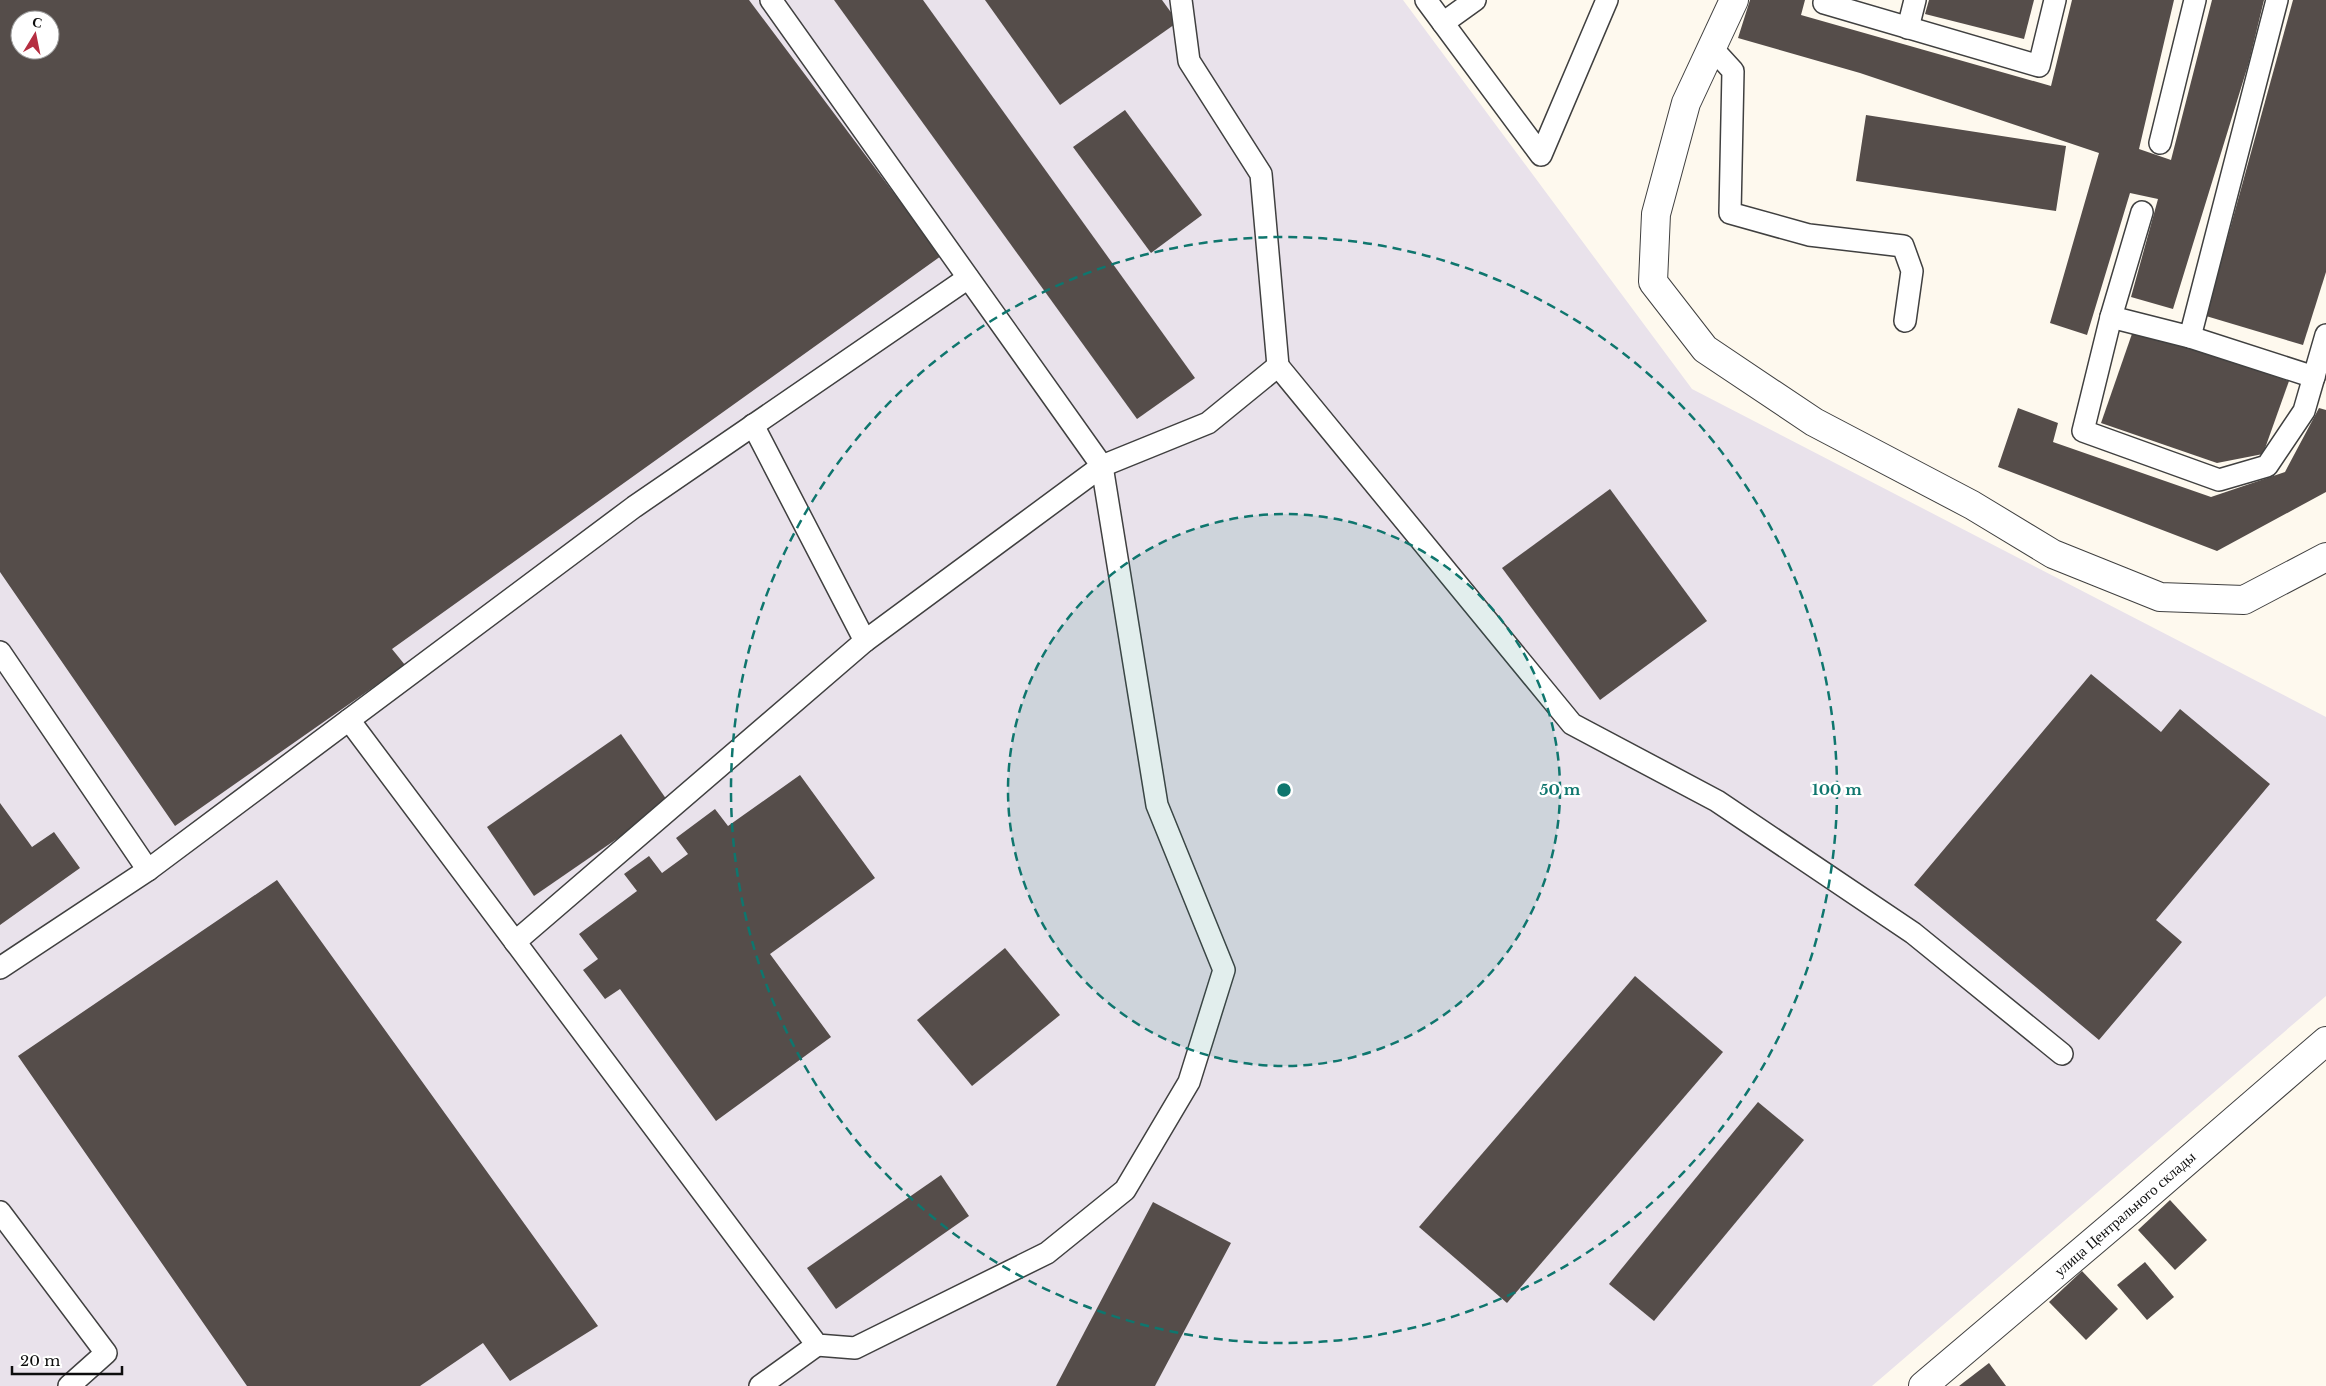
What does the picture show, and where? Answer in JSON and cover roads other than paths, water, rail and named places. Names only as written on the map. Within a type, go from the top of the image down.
[{"type":"street","points":[[1734,0],[1686,103],[1656,214],[1653,282],[1705,349],[1814,422],[1972,505],[2053,554],[2160,598],[2244,600],[2324,563]]},
{"type":"street","name":"улица Центрального склады","points":[[1923,1386],[2326,1041]]},
{"type":"lane","points":[[760,1386],[817,1345],[855,1348],[1047,1253],[1125,1190],[1189,1082],[1224,970],[1157,805],[1102,466],[771,0]]},
{"type":"lane","points":[[1181,0],[1189,61],[1261,174],[1278,366],[1572,724],[1718,801],[1913,933],[2062,1054]]},
{"type":"lane","points":[[1426,0],[1541,155],[1607,0]]},
{"type":"lane","points":[[1443,23],[1475,0]]},
{"type":"lane","points":[[1825,0],[1824,3],[2039,66],[2055,0]]},
{"type":"lane","points":[[1908,28],[1915,0]]},
{"type":"lane","points":[[2160,143],[2195,0]]},
{"type":"lane","points":[[2190,337],[2277,0]]},
{"type":"lane","points":[[1712,48],[1733,71],[1730,213],[1809,235],[1903,246],[1912,271],[1905,321]]},
{"type":"lane","points":[[2142,212],[2111,317],[2083,431],[2219,480],[2267,466],[2304,411],[2326,336]]},
{"type":"lane","points":[[0,968],[148,870],[634,507],[968,278]]},
{"type":"lane","points":[[2111,317],[2190,337],[2314,377]]},
{"type":"lane","points":[[515,942],[865,641],[1102,466],[1208,423],[1278,366]]},
{"type":"lane","points":[[753,426],[865,641]]},
{"type":"lane","points":[[0,652],[148,870]]},
{"type":"lane","points":[[349,720],[817,1345]]},
{"type":"lane","points":[[0,1212],[106,1353],[69,1386]]}]
